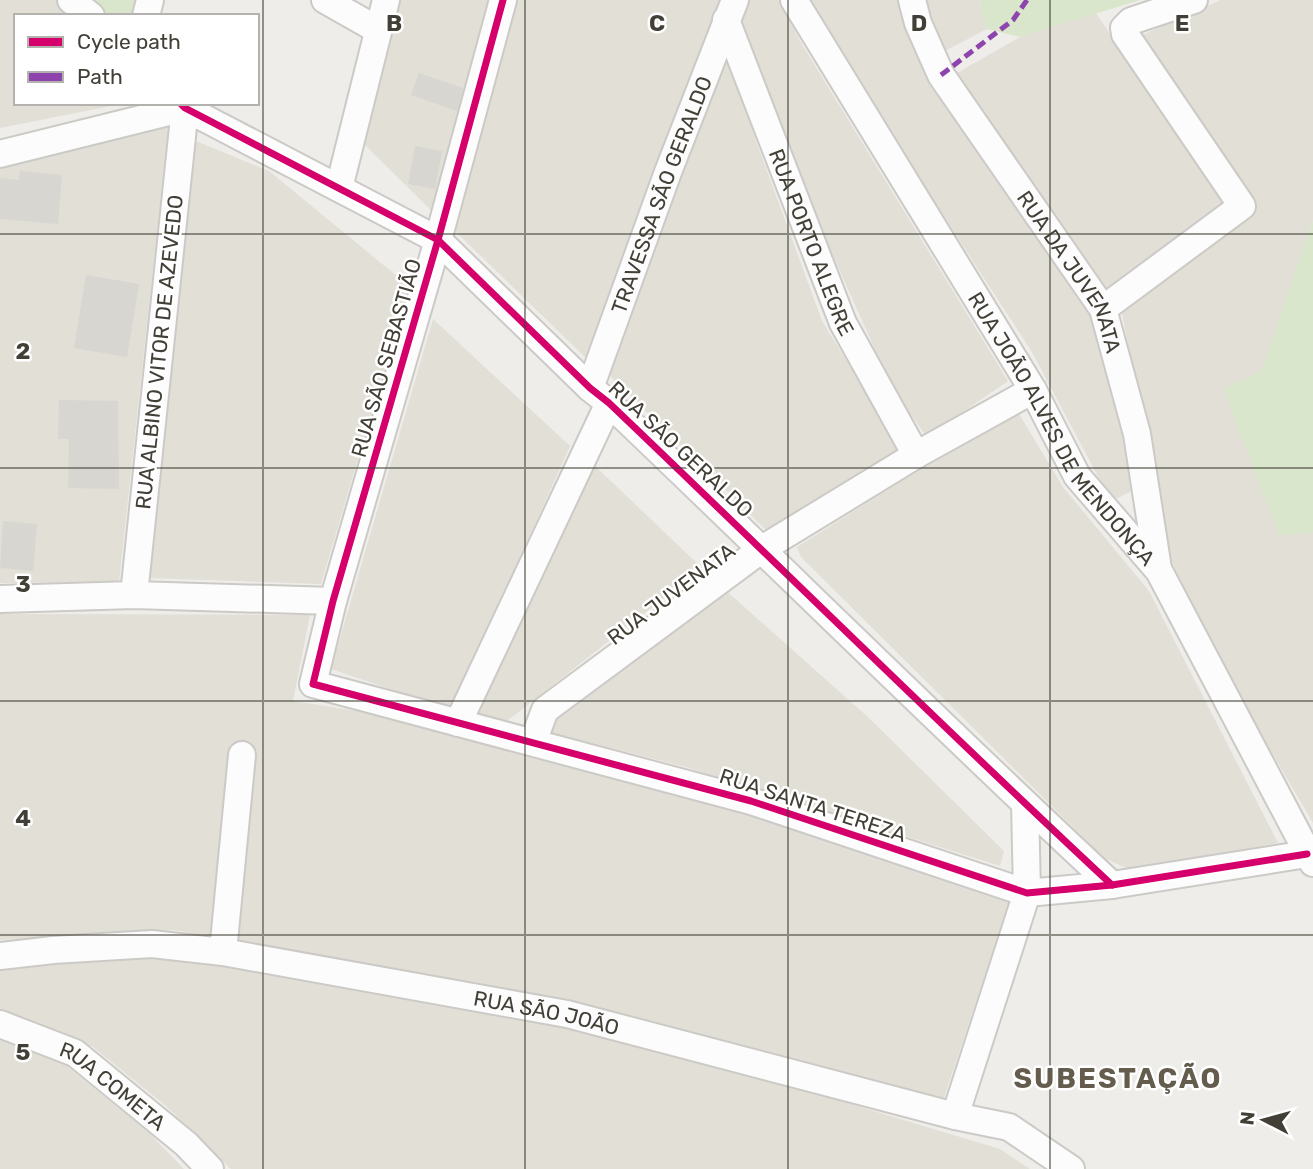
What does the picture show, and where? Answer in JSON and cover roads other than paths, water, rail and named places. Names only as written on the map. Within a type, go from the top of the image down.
[{"type":"street","points":[[71,0],[88,14]]},
{"type":"street","points":[[325,0],[378,30]]},
{"type":"street","points":[[339,188],[386,0]]},
{"type":"street","name":"RUA SÃO SEBASTIÃO","points":[[313,684],[333,601],[438,240],[503,0]]},
{"type":"street","name":"RUA JOÃO ALVES DE MENDONÇA","points":[[794,0],[1033,390],[1077,477],[1159,571],[1310,859]]},
{"type":"street","name":"RUA DA JUVENATA","points":[[912,0],[918,23],[941,75],[1103,309],[1136,434],[1159,571]]},
{"type":"street","points":[[1103,309],[1242,206],[1125,34],[1124,29],[1131,22],[1194,0]]},
{"type":"street","name":"TRAVESSA SÃO GERALDO","points":[[458,723],[600,395],[668,172],[730,10]]},
{"type":"street","name":"RUA PORTO ALEGRE","points":[[730,10],[843,323],[916,455]]},
{"type":"street","points":[[0,154],[182,106]]},
{"type":"street","name":"RUA SÃO GERALDO","points":[[182,106],[438,240],[1112,885]]},
{"type":"street","name":"RUA ALBINO VITOR DE AZEVEDO","points":[[134,596],[182,106]]},
{"type":"street","name":"RUA JUVENATA","points":[[533,742],[545,710],[762,549],[916,455],[1033,390]]},
{"type":"street","points":[[0,599],[134,596],[333,601]]},
{"type":"street","name":"RUA SANTA TEREZA","points":[[313,684],[751,801],[1027,892],[1112,885],[1310,859]]},
{"type":"street","points":[[223,952],[242,755]]},
{"type":"street","points":[[955,1116],[1027,892],[1026,804]]},
{"type":"street","name":"RUA SÃO JOÃO","points":[[0,956],[152,944],[223,952],[567,1014],[955,1116],[1009,1127],[1071,1169]]},
{"type":"street","name":"RUA COMETA","points":[[0,1024],[75,1053],[186,1144],[210,1169]]},
{"type":"district","name":"SUBESTAÇÃO","points":[[1118,1078]]}]
